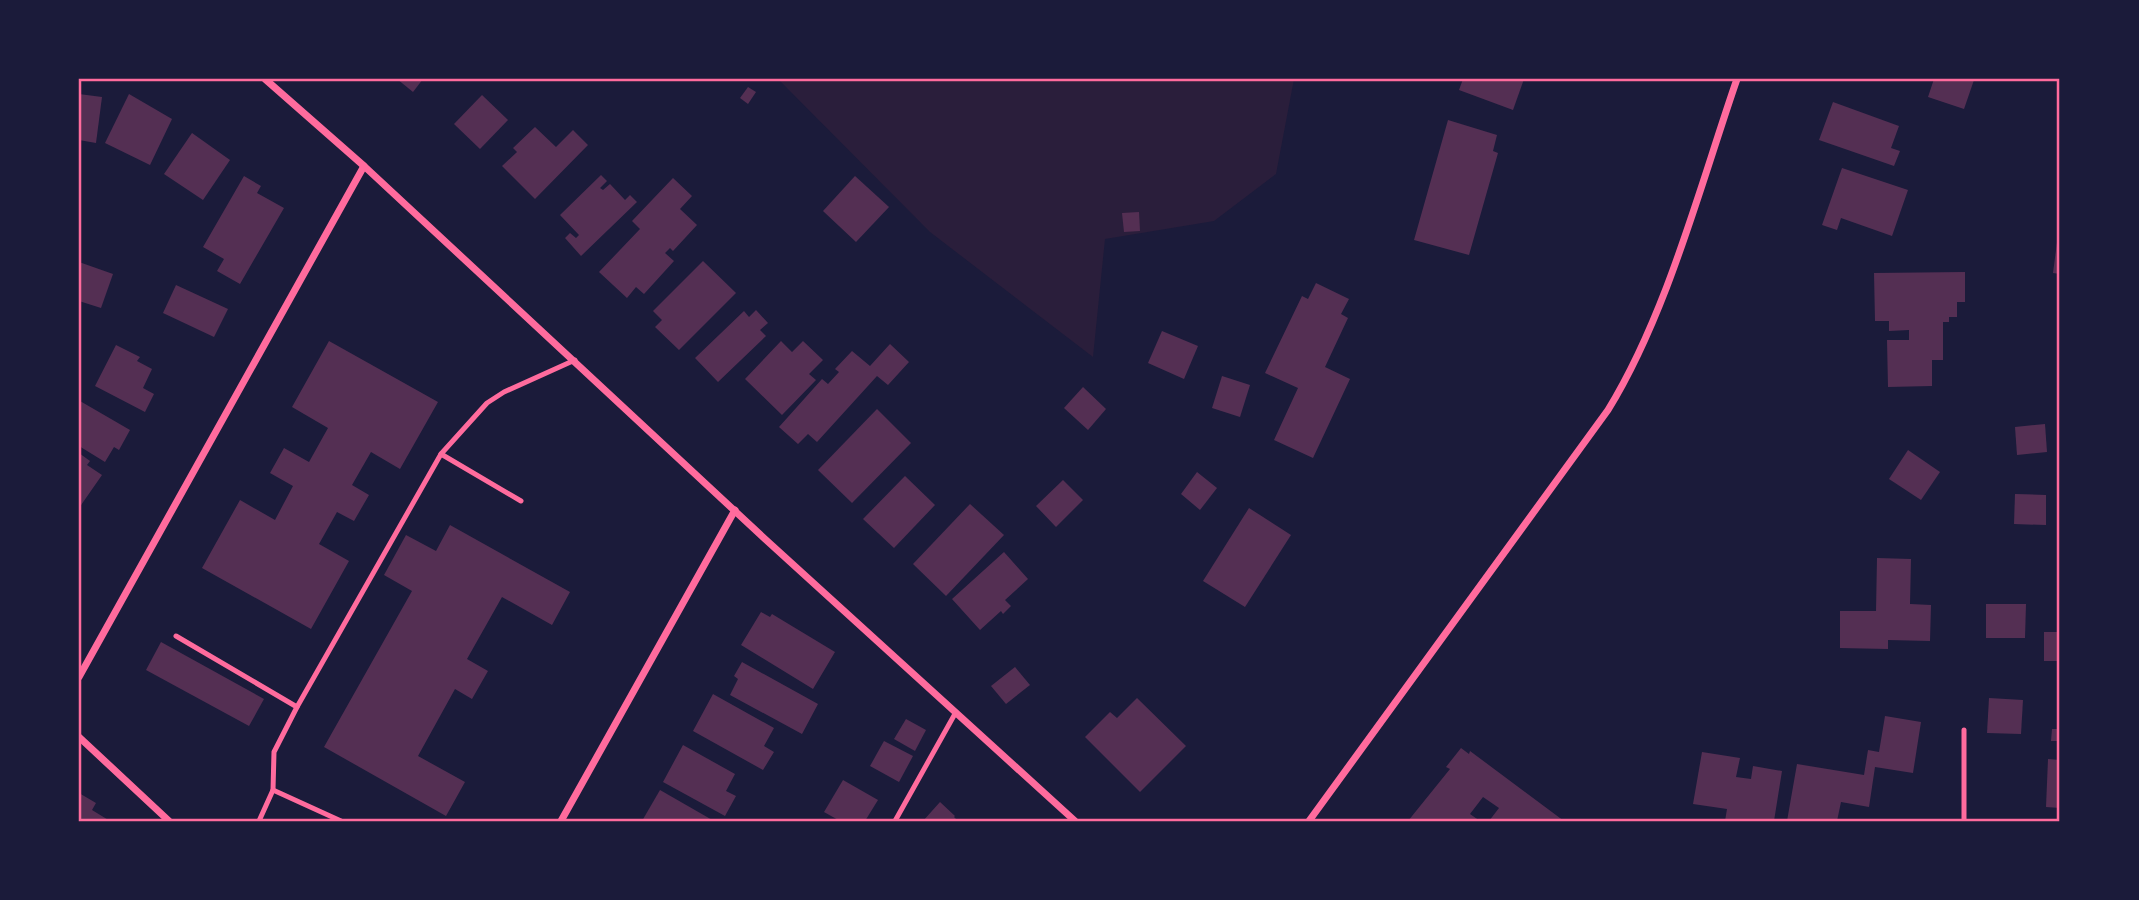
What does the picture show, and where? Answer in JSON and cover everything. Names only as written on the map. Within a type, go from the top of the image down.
[{"type":"street","points":[[265,79],[364,166],[1075,821]]},
{"type":"street","points":[[1309,821],[1608,410],[1628,378],[1671,273],[1737,79]]},
{"type":"street","points":[[79,677],[364,166]]},
{"type":"street","points":[[561,821],[735,510]]},
{"type":"street","points":[[79,737],[169,821]]},
{"type":"lane","points":[[259,821],[273,790],[274,752],[442,454],[487,403],[504,392],[575,360]]},
{"type":"lane","points":[[442,454],[521,501]]},
{"type":"lane","points":[[176,636],[297,707]]},
{"type":"lane","points":[[895,821],[956,712]]},
{"type":"lane","points":[[1964,730],[1964,821]]},
{"type":"lane","points":[[273,790],[341,821]]},
{"type":"shaded area","points":[[778,79],[1294,79],[1276,174],[1214,221],[1105,239],[1093,357],[930,232]]},
{"type":"building","points":[[397,79],[423,79],[413,92]]},
{"type":"building","points":[[1463,79],[1524,79],[1513,110],[1459,90]]},
{"type":"building","points":[[1934,79],[1974,80],[1964,109],[1928,97]]},
{"type":"building","points":[[748,87],[756,92],[748,104],[740,98]]},
{"type":"building","points":[[79,94],[102,97],[96,143],[79,140]]},
{"type":"building","points":[[129,94],[172,119],[150,165],[105,143]]},
{"type":"building","points":[[482,95],[508,120],[480,149],[454,124]]},
{"type":"building","points":[[1833,102],[1899,126],[1891,148],[1900,151],[1894,166],[1819,140]]},
{"type":"building","points":[[1448,120],[1497,135],[1493,151],[1498,153],[1469,255],[1414,240]]},
{"type":"building","points":[[535,127],[556,147],[573,130],[588,145],[535,199],[502,166],[517,152],[513,148]]},
{"type":"building","points":[[192,133],[230,160],[203,200],[164,174]]},
{"type":"building","points":[[1842,168],[1908,190],[1892,236],[1841,218],[1837,230],[1822,225]]},
{"type":"building","points":[[601,175],[607,181],[600,188],[603,190],[610,184],[625,200],[630,195],[637,202],[581,256],[565,238],[570,233],[576,238],[579,235],[560,215]]},
{"type":"building","points":[[244,176],[261,186],[257,193],[284,208],[240,284],[217,271],[224,259],[203,247]]},
{"type":"building","points":[[855,176],[889,207],[856,242],[823,211]]},
{"type":"building","points":[[673,178],[692,196],[680,209],[697,225],[673,251],[670,248],[665,253],[674,261],[644,294],[636,287],[627,298],[599,272],[640,229],[632,221]]},
{"type":"building","points":[[1139,212],[1140,231],[1124,232],[1122,213]]},
{"type":"building","points":[[2060,227],[2060,274],[2053,273]]},
{"type":"building","points":[[703,261],[736,293],[679,350],[655,327],[662,320],[653,311]]},
{"type":"building","points":[[79,262],[113,274],[101,308],[79,301]]},
{"type":"building","points":[[1965,272],[1965,302],[1957,302],[1957,317],[1949,317],[1949,322],[1943,322],[1943,360],[1932,360],[1932,386],[1888,387],[1887,340],[1909,340],[1909,330],[1889,331],[1889,321],[1875,321],[1874,273]]},
{"type":"building","points":[[1316,283],[1349,299],[1341,314],[1348,318],[1325,367],[1350,379],[1313,458],[1274,440],[1298,388],[1265,373],[1302,296],[1308,299]]},
{"type":"building","points":[[176,285],[228,309],[214,337],[163,313]]},
{"type":"building","points":[[756,310],[768,323],[760,330],[766,336],[718,382],[695,358],[744,311],[749,317]]},
{"type":"building","points":[[1162,331],[1198,346],[1184,379],[1148,363]]},
{"type":"building","points":[[329,341],[438,402],[400,469],[371,452],[352,485],[369,495],[354,521],[337,512],[319,544],[349,561],[311,629],[202,568],[240,500],[275,520],[293,486],[270,473],[284,448],[309,462],[328,428],[292,407]]},
{"type":"building","points":[[781,341],[792,352],[803,341],[823,360],[809,374],[816,380],[782,415],[745,379]]},
{"type":"building","points":[[890,344],[909,362],[888,385],[877,376],[817,442],[808,434],[798,444],[779,427],[822,379],[828,384],[839,372],[835,369],[852,351],[870,366]]},
{"type":"building","points":[[116,345],[140,357],[137,361],[152,369],[143,388],[154,394],[145,412],[95,386]]},
{"type":"building","points":[[1222,376],[1250,385],[1240,417],[1212,408]]},
{"type":"building","points":[[1083,387],[1106,409],[1088,430],[1064,408]]},
{"type":"building","points":[[80,401],[130,430],[119,450],[114,447],[105,462],[79,446]]},
{"type":"building","points":[[877,409],[911,443],[852,503],[818,470]]},
{"type":"building","points":[[2045,424],[2047,452],[2017,455],[2015,427]]},
{"type":"building","points":[[1908,450],[1940,472],[1921,500],[1889,479]]},
{"type":"building","points":[[79,453],[90,461],[87,465],[102,475],[79,508]]},
{"type":"building","points":[[1197,472],[1217,488],[1200,510],[1181,494]]},
{"type":"building","points":[[905,476],[935,505],[894,548],[863,519]]},
{"type":"building","points":[[1063,480],[1083,500],[1056,527],[1036,506]]},
{"type":"building","points":[[2015,494],[2046,495],[2046,525],[2014,524]]},
{"type":"building","points":[[970,504],[1004,535],[946,596],[913,564]]},
{"type":"building","points":[[1249,508],[1291,535],[1245,607],[1203,581]]},
{"type":"building","points":[[450,525],[570,592],[552,625],[502,597],[467,659],[488,671],[472,699],[455,689],[418,756],[465,782],[446,816],[324,747],[412,591],[384,575],[406,535],[436,551]]},
{"type":"building","points":[[1004,552],[1028,579],[1005,600],[1011,606],[1003,614],[1001,611],[980,630],[952,599]]},
{"type":"building","points":[[1877,558],[1911,559],[1910,604],[1931,605],[1930,641],[1888,640],[1888,649],[1840,648],[1840,611],[1876,611]]},
{"type":"building","points":[[1986,604],[2026,604],[2025,638],[1986,638]]},
{"type":"building","points":[[761,612],[770,617],[772,614],[835,652],[813,689],[741,645]]},
{"type":"building","points":[[2044,632],[2060,632],[2060,661],[2044,661]]},
{"type":"building","points":[[161,642],[264,699],[249,726],[146,670]]},
{"type":"building","points":[[742,662],[818,704],[802,734],[730,695],[738,679],[734,676]]},
{"type":"building","points":[[1015,667],[1030,685],[1006,704],[991,686]]},
{"type":"building","points":[[713,694],[774,728],[764,746],[774,752],[763,770],[693,731]]},
{"type":"building","points":[[1137,698],[1186,746],[1140,792],[1085,737],[1110,712],[1117,718]]},
{"type":"building","points":[[1989,698],[2023,700],[2021,734],[1987,733]]},
{"type":"building","points":[[1885,716],[1921,722],[1913,773],[1875,767],[1869,807],[1841,802],[1837,821],[1787,821],[1797,764],[1864,775],[1868,750],[1879,752]]},
{"type":"building","points":[[906,719],[926,730],[915,751],[894,739]]},
{"type":"building","points":[[2052,729],[2060,729],[2060,741],[2051,741]]},
{"type":"building","points":[[884,741],[913,756],[899,782],[870,766]]},
{"type":"building","points":[[683,745],[735,774],[726,791],[736,796],[725,816],[663,782]]},
{"type":"building","points":[[1461,748],[1469,754],[1470,751],[1564,821],[1489,821],[1499,808],[1483,797],[1470,814],[1480,821],[1408,821],[1450,769],[1446,767]]},
{"type":"building","points":[[1702,752],[1740,758],[1736,777],[1751,779],[1753,766],[1782,771],[1774,821],[1725,821],[1727,809],[1693,804]]},
{"type":"building","points":[[2048,759],[2060,760],[2060,808],[2046,807]]},
{"type":"building","points":[[843,780],[878,800],[865,821],[840,821],[824,812]]},
{"type":"building","points":[[660,790],[714,821],[642,821]]},
{"type":"building","points":[[79,793],[96,803],[92,810],[110,821],[79,821]]},
{"type":"building","points":[[940,802],[955,816],[958,821],[923,821]]}]
